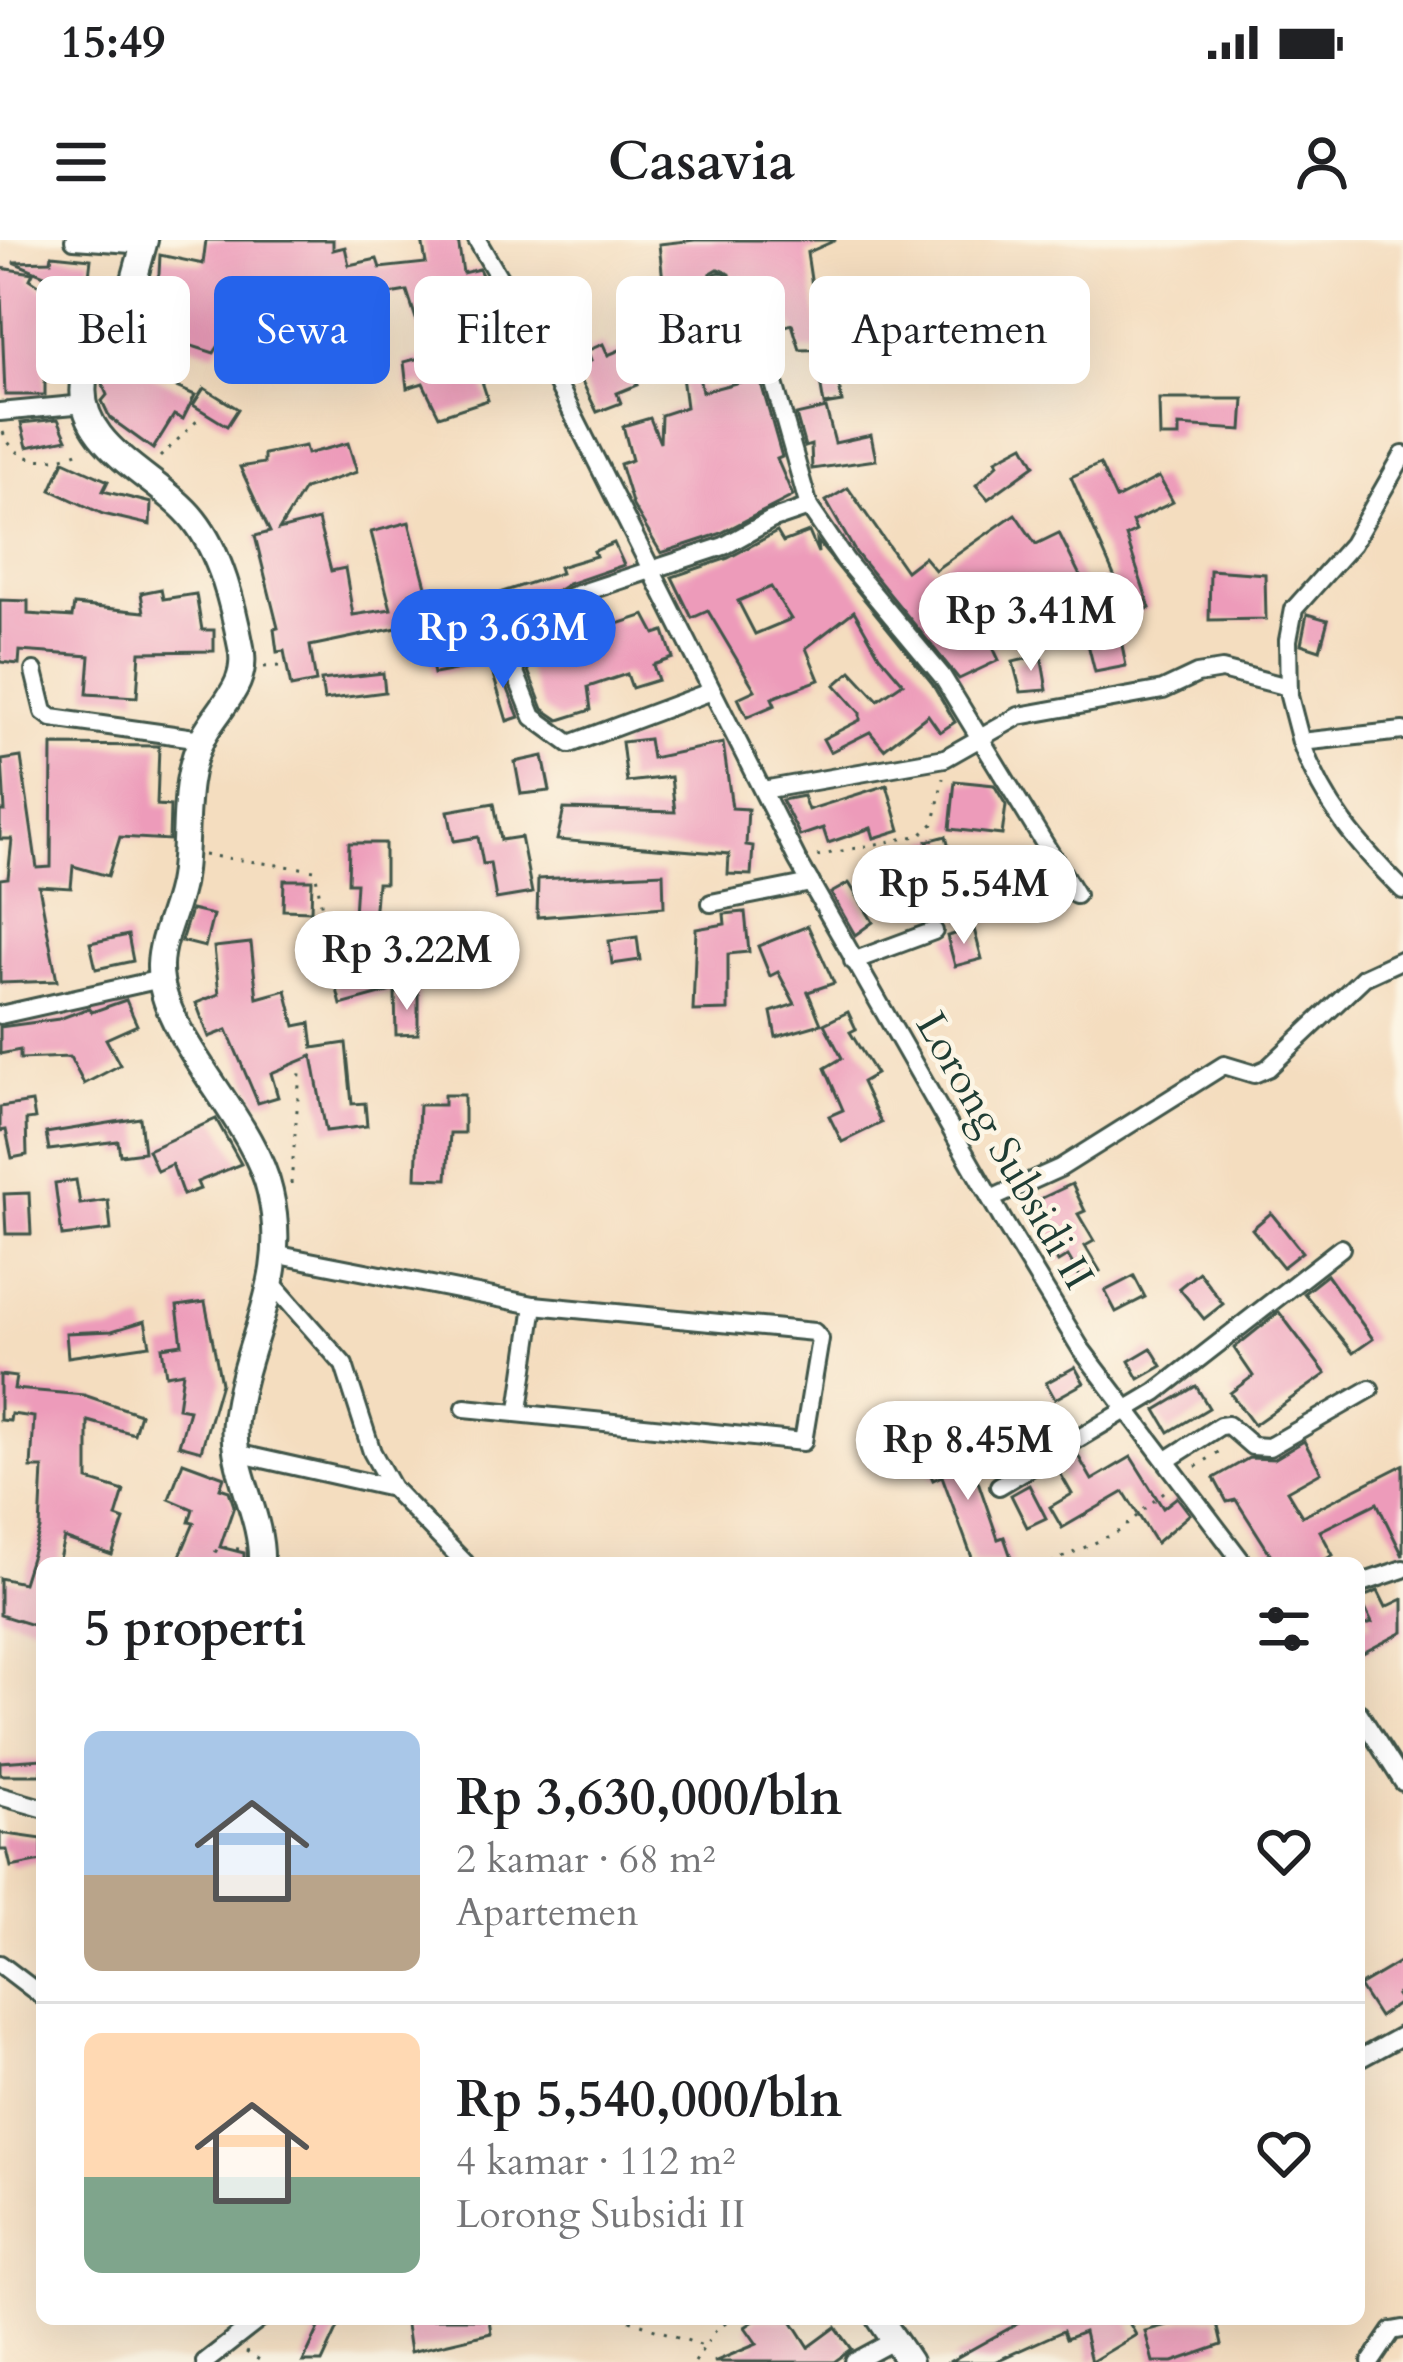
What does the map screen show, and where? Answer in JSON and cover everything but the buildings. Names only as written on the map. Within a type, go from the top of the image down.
[{"type":"main road","points":[[146,242],[128,302],[85,376],[85,404],[101,439],[185,510],[208,541],[241,646],[241,679],[202,739],[187,800],[185,853],[164,941],[161,980],[189,1044],[238,1116],[263,1166],[279,1255],[242,1384],[236,1453],[261,1557]]},
{"type":"street","points":[[74,240],[146,242]]},
{"type":"street","name":"Lorong Subsidi II","points":[[477,240],[536,341],[797,860],[853,961],[1081,1349],[1239,1557]]},
{"type":"street","points":[[774,384],[809,507],[846,561],[942,676],[1076,895]]},
{"type":"street","points":[[0,412],[85,404]]},
{"type":"street","points":[[1403,455],[1352,544],[1294,609],[1288,640],[1288,687],[1318,790],[1355,842],[1403,890]]},
{"type":"street","points":[[712,691],[570,744],[533,717],[502,640],[572,596],[648,567],[724,546],[771,520],[809,507]]},
{"type":"street","points":[[763,790],[946,758],[1019,716],[1163,690],[1197,674],[1222,670],[1288,687]]},
{"type":"street","points":[[34,671],[44,712],[52,718],[202,739]]},
{"type":"street","points":[[1301,742],[1403,731]]},
{"type":"street","points":[[710,903],[811,883]]},
{"type":"street","points":[[853,961],[934,932]]},
{"type":"street","points":[[991,1199],[1060,1168],[1224,1065],[1254,1074],[1268,1068],[1364,977],[1403,959]]},
{"type":"street","points":[[0,1015],[161,980]]},
{"type":"street","points":[[999,1486],[1156,1392],[1341,1248]]},
{"type":"street","points":[[279,1255],[534,1306],[814,1332],[820,1340],[807,1438],[799,1442],[464,1408]]},
{"type":"street","points":[[272,1283],[344,1365],[372,1452],[392,1488],[458,1557]]},
{"type":"street","points":[[519,1410],[534,1306]]},
{"type":"street","points":[[1167,1460],[1214,1428],[1228,1425],[1261,1449],[1269,1447],[1370,1389]]},
{"type":"street","points":[[236,1453],[392,1488]]},
{"type":"street","points":[[1365,1582],[1403,1569]]},
{"type":"street","points":[[1365,1722],[1403,1782]]},
{"type":"street","points":[[0,1796],[36,1806]]},
{"type":"street","points":[[0,1964],[36,1991]]},
{"type":"street","points":[[1365,2056],[1403,2035]]},
{"type":"street","points":[[206,2362],[252,2325]]},
{"type":"street","points":[[1371,2362],[1392,2331],[1403,2329]]},
{"type":"street","points":[[854,2362],[893,2334]]},
{"type":"path","points":[[143,476],[201,417]]},
{"type":"path","points":[[0,424],[12,452],[24,459],[79,453],[101,439]]},
{"type":"path","points":[[797,860],[921,835],[934,823],[946,758]]},
{"type":"path","points":[[185,853],[315,870],[323,914],[341,945]]},
{"type":"path","points":[[289,1190],[300,1073]]},
{"type":"path","points":[[1064,1557],[1120,1531],[1180,1476],[1242,1438]]},
{"type":"path","points":[[213,1557],[219,1546],[258,1557]]},
{"type":"path","points":[[644,2325],[703,2346]]},
{"type":"path","points":[[694,2362],[726,2325]]}]
